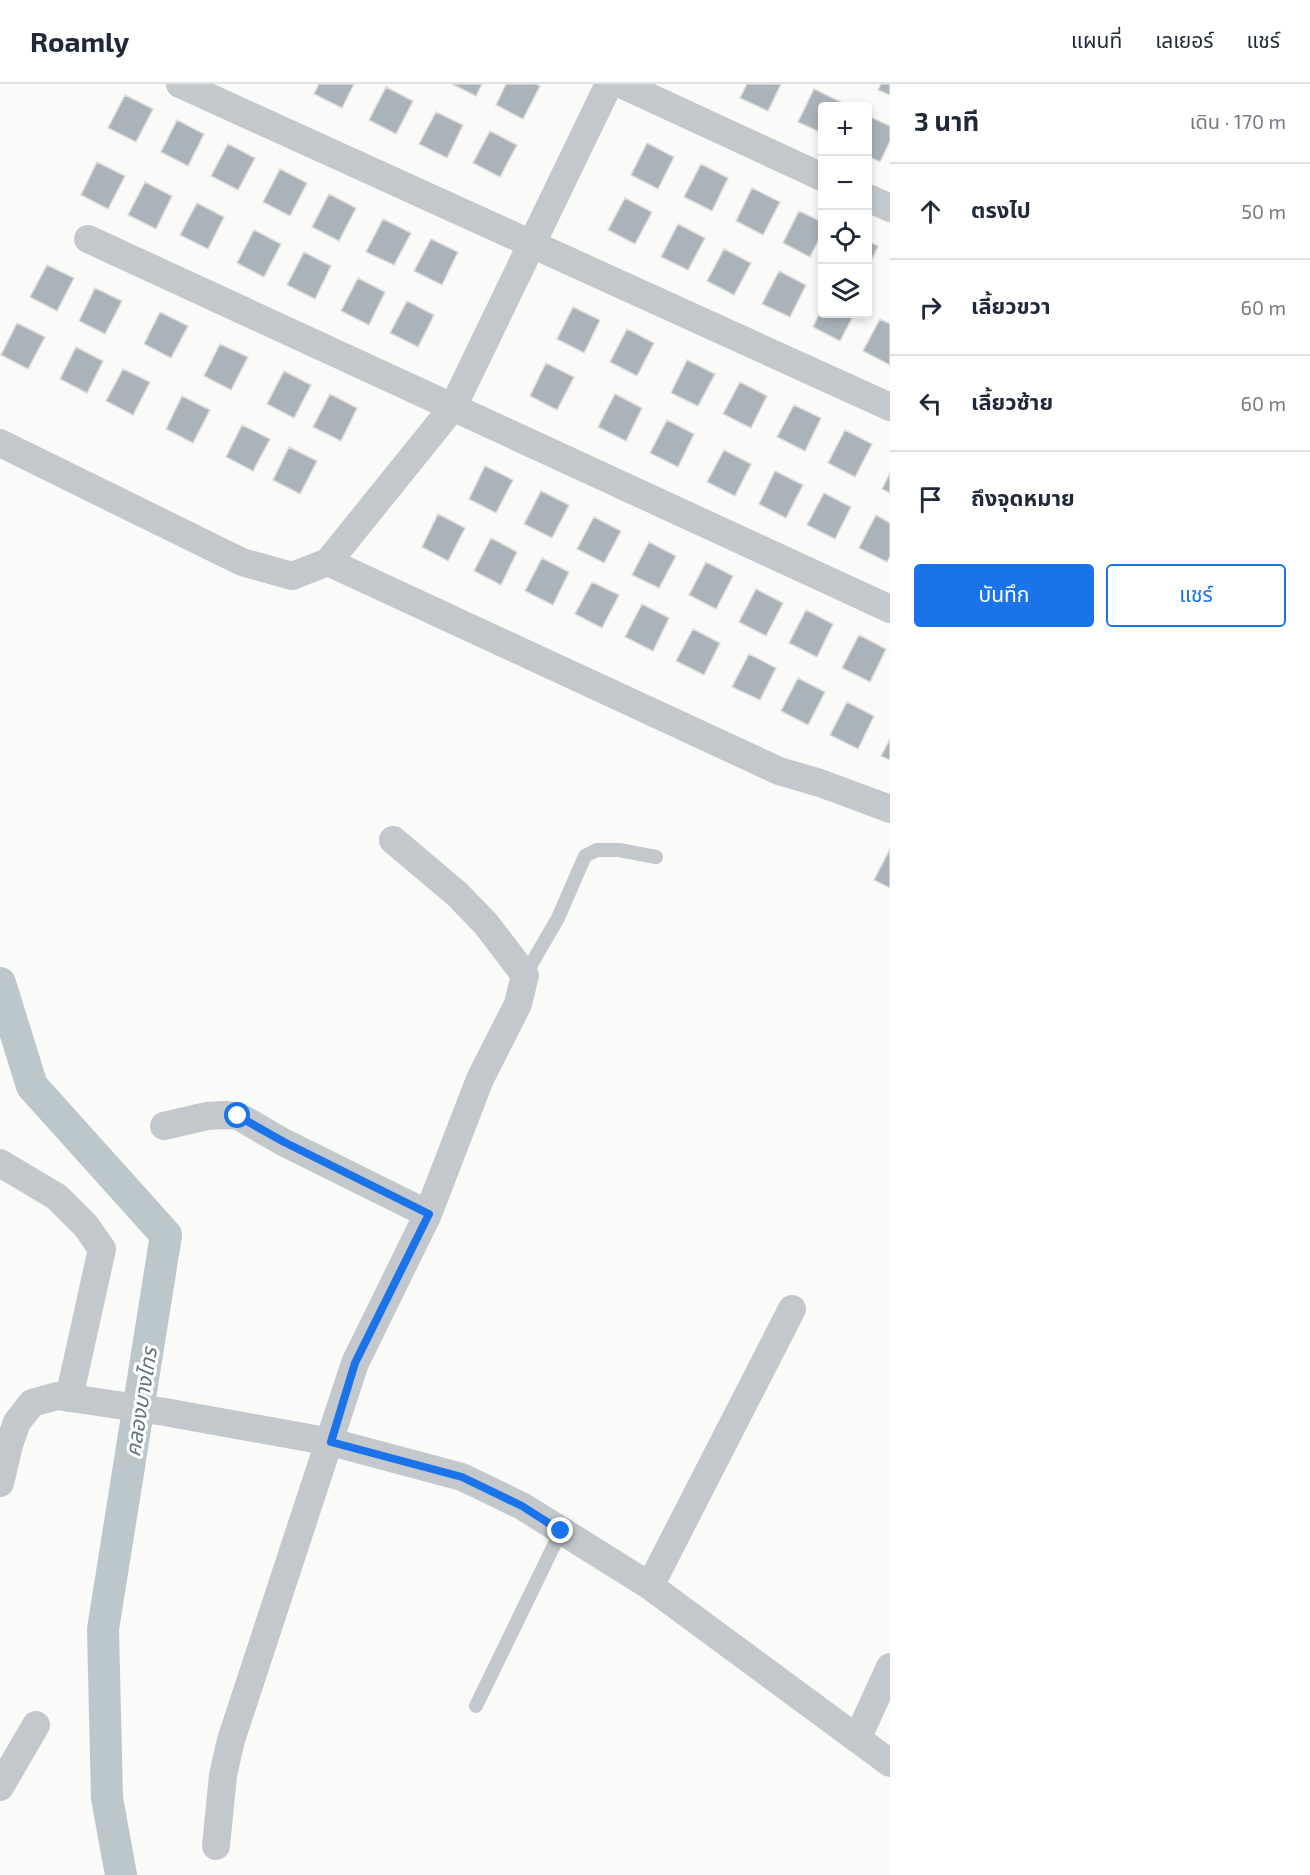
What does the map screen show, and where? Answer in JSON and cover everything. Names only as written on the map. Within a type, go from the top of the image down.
[{"type":"street","points":[[180,84],[890,407]]},
{"type":"street","points":[[0,443],[242,562],[292,576],[328,562],[453,407],[609,84]]},
{"type":"street","points":[[621,84],[818,175]]},
{"type":"street","points":[[872,200],[890,208]]},
{"type":"street","points":[[88,239],[890,609]]},
{"type":"street","points":[[328,562],[779,771],[890,808]]},
{"type":"street","points":[[216,1846],[223,1775],[231,1740],[331,1442],[355,1363],[429,1214],[480,1079],[518,1004],[525,975],[486,924],[457,894],[393,840]]},
{"type":"street","points":[[164,1126],[207,1116],[238,1116],[284,1142],[429,1214]]},
{"type":"street","points":[[0,1163],[57,1197],[86,1226],[102,1249],[79,1400]]},
{"type":"street","points":[[650,1586],[792,1309]]},
{"type":"street","points":[[0,1482],[17,1422],[32,1403],[57,1396],[165,1412],[331,1442],[462,1477],[522,1506],[650,1586],[890,1763]]},
{"type":"street","points":[[856,1739],[890,1667]]},
{"type":"street","points":[[0,1786],[36,1725]]},
{"type":"lane","points":[[525,975],[558,918],[585,856],[597,850],[619,850],[656,857]]},
{"type":"lane","points":[[476,1706],[561,1531]]},
{"type":"building","points":[[319,84],[354,84],[342,108],[314,94]]},
{"type":"building","points":[[452,84],[482,84],[476,96]]},
{"type":"building","points":[[506,84],[540,86],[523,119],[496,105]]},
{"type":"building","points":[[747,84],[781,84],[768,111],[740,98]]},
{"type":"building","points":[[881,84],[890,84],[890,95],[878,90]]},
{"type":"building","points":[[386,87],[413,101],[396,134],[369,120]]},
{"type":"building","points":[[814,89],[841,102],[818,102],[818,131],[798,122]]},
{"type":"building","points":[[125,95],[153,109],[136,142],[108,128]]},
{"type":"building","points":[[436,112],[463,125],[447,158],[419,144]]},
{"type":"building","points":[[872,118],[890,126],[890,141],[880,162],[872,158]]},
{"type":"building","points":[[177,120],[204,134],[188,166],[161,152]]},
{"type":"building","points":[[490,131],[517,145],[500,177],[473,163]]},
{"type":"building","points":[[647,143],[674,157],[658,189],[631,175]]},
{"type":"building","points":[[228,144],[255,158],[238,190],[211,176]]},
{"type":"building","points":[[97,162],[125,176],[108,209],[81,195]]},
{"type":"building","points":[[701,164],[728,178],[712,211],[684,197]]},
{"type":"building","points":[[280,169],[307,183],[290,216],[263,202]]},
{"type":"building","points":[[145,182],[172,196],[156,229],[128,215]]},
{"type":"building","points":[[752,188],[780,202],[763,235],[736,221]]},
{"type":"building","points":[[329,194],[356,208],[339,241],[312,227]]},
{"type":"building","points":[[625,198],[652,212],[635,244],[608,230]]},
{"type":"building","points":[[197,203],[224,217],[208,249],[180,235]]},
{"type":"building","points":[[799,211],[818,220],[818,241],[810,257],[783,243]]},
{"type":"building","points":[[383,219],[411,233],[394,265],[366,252]]},
{"type":"building","points":[[678,224],[705,238],[688,270],[661,257]]},
{"type":"building","points":[[254,230],[281,244],[264,277],[237,263]]},
{"type":"building","points":[[431,239],[458,252],[442,285],[414,271]]},
{"type":"building","points":[[872,243],[878,246],[872,259]]},
{"type":"building","points":[[724,249],[751,263],[734,295],[707,281]]},
{"type":"building","points":[[304,252],[331,266],[315,299],[287,285]]},
{"type":"building","points":[[47,265],[74,278],[57,311],[30,297]]},
{"type":"building","points":[[779,271],[806,285],[790,317],[762,304]]},
{"type":"building","points":[[358,278],[385,292],[369,325],[341,311]]},
{"type":"building","points":[[95,288],[122,301],[105,334],[79,321]]},
{"type":"building","points":[[407,301],[434,315],[418,347],[390,333]]},
{"type":"building","points":[[573,307],[600,320],[584,353],[557,339]]},
{"type":"building","points":[[160,312],[188,326],[171,358],[144,344]]},
{"type":"building","points":[[818,316],[852,318],[840,341],[813,327]]},
{"type":"building","points":[[880,319],[890,324],[890,365],[863,351]]},
{"type":"building","points":[[17,323],[45,337],[28,369],[1,355]]},
{"type":"building","points":[[627,329],[654,343],[637,376],[610,362]]},
{"type":"building","points":[[220,344],[248,357],[231,390],[204,376]]},
{"type":"building","points":[[76,347],[103,361],[87,393],[60,379]]},
{"type":"building","points":[[687,360],[715,374],[698,406],[671,393]]},
{"type":"building","points":[[546,363],[574,377],[557,410],[530,396]]},
{"type":"building","points":[[123,369],[150,382],[133,415],[106,401]]},
{"type":"building","points":[[284,371],[311,385],[294,418],[267,404]]},
{"type":"building","points":[[740,382],[767,396],[751,428],[723,414]]},
{"type":"building","points":[[330,394],[357,408],[341,441],[313,427]]},
{"type":"building","points":[[615,394],[642,408],[626,441],[598,427]]},
{"type":"building","points":[[182,396],[210,410],[193,443],[166,429]]},
{"type":"building","points":[[794,405],[821,418],[805,451],[777,437]]},
{"type":"building","points":[[667,420],[694,434],[678,467],[650,453]]},
{"type":"building","points":[[242,425],[270,439],[253,471],[226,457]]},
{"type":"building","points":[[845,430],[872,444],[855,477],[828,463]]},
{"type":"building","points":[[289,447],[317,461],[300,494],[273,480]]},
{"type":"building","points":[[724,450],[751,464],[735,496],[707,482]]},
{"type":"building","points":[[485,466],[513,480],[496,513],[469,499]]},
{"type":"building","points":[[775,471],[803,485],[786,518],[759,504]]},
{"type":"building","points":[[890,473],[890,493],[882,489]]},
{"type":"building","points":[[541,491],[569,505],[552,538],[524,524]]},
{"type":"building","points":[[824,493],[851,507],[835,539],[807,525]]},
{"type":"building","points":[[438,514],[465,528],[448,561],[422,547]]},
{"type":"building","points":[[876,515],[890,523],[890,556],[887,562],[859,548]]},
{"type":"building","points":[[594,517],[621,531],[604,563],[577,549]]},
{"type":"building","points":[[491,538],[517,552],[501,585],[474,571]]},
{"type":"building","points":[[649,542],[676,556],[659,588],[632,575]]},
{"type":"building","points":[[542,558],[569,572],[553,605],[525,591]]},
{"type":"building","points":[[706,562],[733,576],[716,609],[689,595]]},
{"type":"building","points":[[592,582],[619,595],[602,628],[575,614]]},
{"type":"building","points":[[756,589],[783,603],[766,636],[739,622]]},
{"type":"building","points":[[642,604],[669,618],[653,651],[625,637]]},
{"type":"building","points":[[806,610],[833,624],[817,657],[789,643]]},
{"type":"building","points":[[693,629],[720,643],[704,675],[676,661]]},
{"type":"building","points":[[859,635],[886,649],[870,682],[842,668]]},
{"type":"building","points":[[749,654],[776,668],[760,700],[732,687]]},
{"type":"building","points":[[798,678],[825,692],[808,725],[781,711]]},
{"type":"building","points":[[847,702],[874,716],[858,749],[830,735]]},
{"type":"building","points":[[890,739],[890,760],[881,756]]},
{"type":"building","points":[[890,849],[890,888],[874,880]]},
{"type":"waterway","name":"คลองบางไทร","points":[[0,983],[32,1086],[166,1235],[103,1629],[107,1798],[121,1875]]},
{"type":"route","points":[[238,1116],[284,1142],[429,1214],[355,1363],[331,1442],[462,1477],[522,1506],[561,1531]]}]
